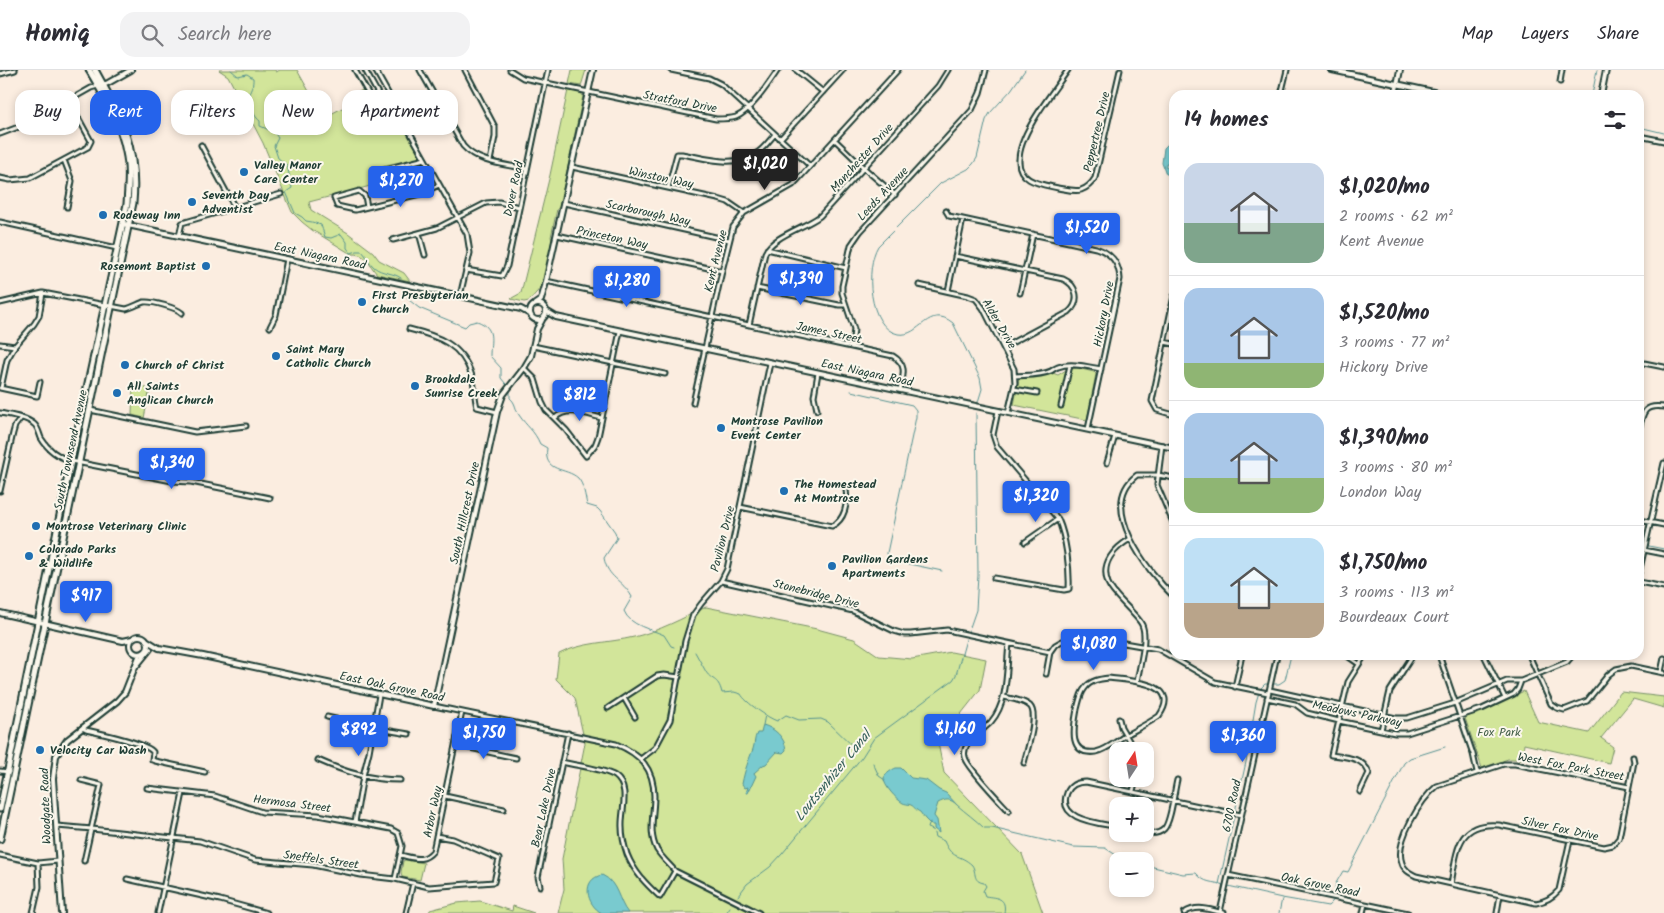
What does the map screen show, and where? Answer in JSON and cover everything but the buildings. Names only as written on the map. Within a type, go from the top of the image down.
[{"type":"highway","name":"South Townsend Avenue","points":[[89,70],[101,85]]},
{"type":"highway","name":"South Townsend Avenue","points":[[0,839],[11,772],[42,623],[79,463],[112,306],[126,225],[127,154],[119,128],[95,70]]},
{"type":"highway","name":"South Townsend Avenue","points":[[42,623],[71,461],[117,248],[126,225]]},
{"type":"highway","name":"South Townsend Avenue","points":[[0,809],[11,772]]},
{"type":"street","points":[[0,74],[15,70]]},
{"type":"street","points":[[80,96],[132,70]]},
{"type":"street","points":[[355,70],[366,90]]},
{"type":"street","points":[[365,70],[376,90]]},
{"type":"street","points":[[375,70],[386,90]]},
{"type":"street","points":[[420,70],[463,146],[470,154],[490,161],[527,169]]},
{"type":"street","points":[[465,70],[495,128],[490,161]]},
{"type":"street","name":"Stratford Drive","points":[[510,70],[523,78],[716,119],[736,117],[748,108],[778,70]]},
{"type":"street","name":"Dover Road","points":[[466,270],[502,276],[507,266],[548,70]]},
{"type":"street","points":[[546,283],[544,297],[546,310],[542,319],[536,320],[531,316],[530,309],[541,300],[546,283],[592,70]]},
{"type":"street","points":[[671,70],[716,80],[725,86],[810,166]]},
{"type":"street","points":[[796,70],[823,92]]},
{"type":"street","points":[[780,139],[843,70]]},
{"type":"street","name":"Kent Avenue","points":[[694,404],[711,317],[733,227],[744,213],[793,184],[898,70]]},
{"type":"street","name":"Manchester Drive","points":[[767,249],[771,243],[809,224],[820,216],[938,86],[948,70]]},
{"type":"street","name":"Leeds Avenue","points":[[852,347],[854,329],[846,306],[842,286],[851,245],[855,238],[972,110],[980,94],[986,70]]},
{"type":"street","name":"Peppertree Drive","points":[[1068,70],[1028,131],[1021,149],[1019,162],[1022,173],[1031,181],[1072,191],[1083,189],[1091,184],[1095,178],[1120,70]]},
{"type":"street","points":[[1282,90],[1286,70]]},
{"type":"street","points":[[1332,70],[1424,90]]},
{"type":"street","points":[[1396,90],[1400,70]]},
{"type":"street","points":[[1560,82],[1562,70]]},
{"type":"street","points":[[1602,90],[1606,70]]},
{"type":"street","points":[[0,178],[10,180],[30,178],[88,147],[91,142],[80,122]]},
{"type":"street","points":[[0,134],[15,128]]},
{"type":"street","points":[[668,188],[677,154],[723,162],[745,159],[755,154],[775,134]]},
{"type":"street","points":[[412,135],[467,234],[470,253],[460,296]]},
{"type":"street","points":[[1644,137],[1664,141]]},
{"type":"street","points":[[835,140],[895,195]]},
{"type":"street","points":[[201,145],[235,208]]},
{"type":"street","points":[[425,159],[381,170],[378,174],[382,177],[428,165]]},
{"type":"street","points":[[64,160],[72,181],[67,207]]},
{"type":"street","name":"Winston Way","points":[[572,167],[728,202],[744,213]]},
{"type":"street","points":[[367,207],[364,196],[359,191],[334,198],[337,206],[355,210],[420,194],[439,185]]},
{"type":"street","points":[[179,236],[182,223],[281,194]]},
{"type":"street","points":[[393,240],[437,228],[486,203],[499,202],[519,207]]},
{"type":"street","name":"Scarborough Way","points":[[564,203],[729,240]]},
{"type":"street","name":"Hickory Drive","points":[[946,211],[949,216],[1103,250],[1110,254],[1117,263],[1120,278],[1088,429]]},
{"type":"street","points":[[948,291],[963,219]]},
{"type":"street","points":[[0,222],[117,248]]},
{"type":"street","name":"East Niagara Road","points":[[126,225],[523,310],[531,316]]},
{"type":"street","points":[[419,233],[425,255]]},
{"type":"street","points":[[1020,293],[1033,234]]},
{"type":"street","name":"Princeton Way","points":[[557,235],[722,271]]},
{"type":"street","points":[[749,326],[767,249],[846,268]]},
{"type":"street","points":[[955,256],[1063,279],[1069,282],[1076,293],[1076,304],[1069,312],[1004,347]]},
{"type":"street","points":[[270,327],[276,315],[287,259]]},
{"type":"street","name":"James Street","points":[[546,283],[894,356],[903,365],[904,372],[900,390]]},
{"type":"street","name":"Alder Drive","points":[[919,285],[976,299],[983,308],[1014,369],[1014,389],[1008,413]]},
{"type":"street","points":[[757,288],[846,306]]},
{"type":"street","points":[[0,303],[43,293],[126,309],[144,302],[155,303],[182,313]]},
{"type":"street","points":[[40,382],[37,396],[0,388],[7,360],[15,346],[39,316],[43,293]]},
{"type":"street","points":[[534,305],[542,305],[546,310]]},
{"type":"street","name":"East Niagara Road","points":[[514,308],[534,305]]},
{"type":"street","name":"East Niagara Road","points":[[546,310],[556,317]]},
{"type":"street","name":"South Hillcrest Drive","points":[[531,316],[536,332]]},
{"type":"street","name":"East Niagara Road","points":[[542,319],[556,317],[620,330],[1169,447]]},
{"type":"street","name":"South Hillcrest Drive","points":[[434,706],[497,412],[503,394],[531,356],[536,332],[542,319]]},
{"type":"street","points":[[1169,319],[1152,401],[1157,410],[1169,414]]},
{"type":"street","points":[[409,329],[437,336],[454,347],[461,354],[472,376],[477,407],[497,412]]},
{"type":"street","points":[[524,368],[535,378],[546,410],[555,418],[586,456],[595,445],[620,330]]},
{"type":"street","points":[[1164,342],[1169,343]]},
{"type":"street","points":[[0,344],[15,346]]},
{"type":"street","points":[[533,346],[666,374]]},
{"type":"street","name":"Pavilion Drive","points":[[642,758],[655,748],[670,720],[685,641],[694,615],[721,581],[727,569],[770,363]]},
{"type":"street","points":[[1644,363],[1664,367]]},
{"type":"street","points":[[1015,376],[1040,374],[1057,367],[1070,365],[1101,369]]},
{"type":"street","points":[[1061,406],[1070,365]]},
{"type":"street","points":[[817,410],[814,396],[818,373]]},
{"type":"street","points":[[1014,389],[1037,393]]},
{"type":"street","points":[[1644,413],[1653,405],[1664,407]]},
{"type":"street","points":[[89,410],[195,432],[246,426]]},
{"type":"street","points":[[555,418],[560,413],[566,411],[601,418]]},
{"type":"street","points":[[994,578],[1064,590],[1069,589],[1070,580],[1064,537],[1058,519],[997,447],[993,435],[998,411]]},
{"type":"street","points":[[0,413],[21,418],[35,425],[44,443],[51,450],[62,458],[71,461],[172,482],[191,482],[270,498]]},
{"type":"street","points":[[0,491],[15,426],[21,418]]},
{"type":"street","points":[[1106,464],[1115,436]]},
{"type":"street","points":[[1162,445],[1157,485],[1169,514]]},
{"type":"street","points":[[1664,462],[1644,550],[1664,554]]},
{"type":"street","points":[[1169,477],[1137,475],[1126,486],[1121,509],[1124,526],[1130,539],[1150,571],[1169,592]]},
{"type":"street","points":[[740,507],[832,526],[842,518],[847,498],[846,490]]},
{"type":"street","points":[[1025,542],[1058,519]]},
{"type":"street","points":[[1644,521],[1664,525]]},
{"type":"street","points":[[1130,539],[1114,551],[1106,569],[1109,584],[1142,624],[1144,634],[1143,646],[1137,682]]},
{"type":"street","name":"Stonebridge Drive","points":[[721,581],[853,611],[904,634],[947,630],[1050,652]]},
{"type":"street","points":[[1644,583],[1664,587]]},
{"type":"street","points":[[0,614],[123,641],[138,636],[146,640],[149,649],[140,654],[134,652],[123,641]]},
{"type":"street","points":[[130,647],[132,639]]},
{"type":"street","name":"East Oak Grove Road","points":[[146,640],[159,648]]},
{"type":"street","name":"Meadows Parkway","points":[[1050,652],[1055,645],[1062,641],[1096,644],[1124,643],[1158,649],[1169,655]]},
{"type":"street","points":[[1009,644],[1004,697],[991,722],[968,743],[964,752],[966,763],[1009,811]]},
{"type":"street","name":"East Oak Grove Road","points":[[149,649],[159,648],[203,656],[379,695],[568,733],[616,744],[642,758]]},
{"type":"street","name":"Woodgate Road","points":[[134,669],[149,649]]},
{"type":"street","name":"Woodgate Road","points":[[134,652],[134,669]]},
{"type":"street","points":[[1046,674],[1050,652]]},
{"type":"street","name":"Woodgate Road","points":[[62,913],[53,779],[54,762],[63,744],[71,736],[117,701],[125,692],[140,654]]},
{"type":"street","points":[[1531,660],[1551,704],[1564,710],[1588,701],[1608,675],[1616,669],[1631,666],[1662,672],[1664,658]]},
{"type":"street","name":"Meadows Parkway","points":[[1177,660],[1214,682],[1297,695],[1399,718],[1407,718],[1455,703],[1507,681],[1522,681],[1569,660]]},
{"type":"street","points":[[1235,686],[1241,660]]},
{"type":"street","name":"6700 Road","points":[[1222,913],[1228,875],[1276,660]]},
{"type":"street","points":[[1353,660],[1359,664]]},
{"type":"street","points":[[1360,792],[1368,779],[1367,767],[1358,759],[1331,755],[1348,682],[1362,660]]},
{"type":"street","points":[[1381,730],[1390,691],[1410,660]]},
{"type":"street","points":[[1441,660],[1477,772]]},
{"type":"street","points":[[1486,660],[1505,698]]},
{"type":"street","points":[[608,708],[658,676],[664,674],[679,677]]},
{"type":"street","points":[[1109,678],[1137,682],[1157,687],[1164,693],[1166,702],[1160,716],[1126,736],[1098,752],[1089,752],[1081,749],[1074,740],[1073,728],[1081,694],[1092,682],[1109,678]]},
{"type":"street","name":"Meadows Parkway","points":[[1267,698],[1295,704],[1307,713],[1339,721],[1381,730],[1407,733],[1482,709],[1516,692],[1522,681]]},
{"type":"street","points":[[355,822],[363,776],[370,752],[379,695]]},
{"type":"street","points":[[1295,704],[1297,695]]},
{"type":"street","points":[[1004,697],[1023,702],[1033,710],[1034,721],[1024,762]]},
{"type":"street","points":[[624,698],[635,717]]},
{"type":"street","name":"Arbor Way","points":[[400,855],[422,859],[428,857],[433,851],[462,712]]},
{"type":"street","points":[[326,717],[409,734]]},
{"type":"street","points":[[1119,719],[1121,727],[1130,742]]},
{"type":"street","points":[[82,728],[149,747],[153,752],[152,760],[205,772]]},
{"type":"street","name":"Bear Lake Drive","points":[[540,886],[538,877],[568,733]]},
{"type":"street","points":[[456,745],[516,758]]},
{"type":"street","name":"Silver Fox Drive","points":[[1451,884],[1460,843],[1467,833],[1476,826],[1499,824],[1604,847],[1613,845],[1619,838],[1634,762],[1633,757]]},
{"type":"street","points":[[642,758],[651,778],[654,795],[652,820],[657,850],[675,871],[759,913]]},
{"type":"street","points":[[318,760],[363,776],[382,780],[400,780]]},
{"type":"street","points":[[562,762],[607,772],[616,777],[622,784],[625,794],[622,826],[627,853],[633,868],[640,878],[660,897],[675,871]]},
{"type":"street","name":"West Fox Park Street","points":[[1570,840],[1559,890],[1545,901],[1536,903],[1416,876],[1407,871],[1402,863],[1400,853],[1401,843],[1406,831],[1430,792],[1437,786],[1504,764],[1515,764],[1629,787]]},
{"type":"street","points":[[0,771],[11,772]]},
{"type":"street","points":[[81,780],[101,785],[84,861]]},
{"type":"street","points":[[1154,833],[1158,833],[1164,829],[1168,823],[1177,780]]},
{"type":"street","points":[[1109,825],[1077,818],[1070,813],[1066,802],[1068,790],[1079,782],[1086,782],[1241,815]]},
{"type":"street","name":"Hermosa Street","points":[[147,788],[215,796],[262,812],[318,815],[391,829],[398,833],[402,846],[400,855]]},
{"type":"street","points":[[158,913],[183,793]]},
{"type":"street","points":[[445,796],[504,809]]},
{"type":"street","name":"Sneffels Street","points":[[57,826],[200,841],[255,860],[313,865],[361,875],[395,879],[429,887],[494,882],[499,859],[453,839],[436,836]]},
{"type":"street","points":[[0,854],[38,863],[58,861]]},
{"type":"street","points":[[395,879],[400,855]]},
{"type":"street","points":[[33,913],[39,887],[38,863]]},
{"type":"street","name":"Oak Grove Road","points":[[1228,875],[1408,913]]},
{"type":"street","points":[[127,879],[220,900],[267,913]]},
{"type":"street","points":[[406,913],[413,884]]},
{"type":"street","points":[[1496,913],[1500,895]]},
{"type":"street","points":[[1364,913],[1365,904]]},
{"type":"street","points":[[1184,913],[1198,907],[1222,913]]},
{"type":"green space","points":[[219,70],[275,70],[276,72],[280,70],[297,70],[308,90],[264,90],[264,135],[332,135],[332,113],[342,108],[342,135],[409,135],[428,171],[309,202],[311,210],[348,233],[373,252],[379,260],[404,273],[410,281],[377,274],[364,257],[351,254],[312,230],[292,212],[254,126],[254,90],[235,90],[228,76]]},
{"type":"green space","points":[[572,70],[586,70],[581,86],[569,84]]},
{"type":"green space","points":[[568,90],[581,93],[583,96],[551,237],[543,285],[529,301],[524,302],[511,299],[521,293],[550,175]]},
{"type":"green space","points":[[1077,368],[1096,374],[1087,420],[1014,405],[1019,378],[1038,376],[1050,372],[1058,375],[1066,370]]},
{"type":"green space","points":[[133,385],[150,389],[144,418],[132,415]]},
{"type":"green space","points":[[706,607],[817,629],[854,639],[879,656],[912,659],[951,652],[986,659],[980,690],[938,743],[944,773],[1022,854],[1043,913],[558,913],[564,889],[562,859],[585,743],[575,698],[556,679],[559,654],[577,647],[625,639],[653,631]]},
{"type":"green space","name":"Fox Park","points":[[1524,691],[1538,722],[1589,733],[1621,692],[1664,697],[1664,708],[1633,699],[1601,738],[1613,747],[1609,763],[1524,744],[1522,759],[1508,759],[1482,768],[1465,718]]},
{"type":"green space","points":[[403,861],[424,863],[420,880],[402,877],[401,872]]},
{"type":"green space","points":[[480,901],[512,911],[513,906],[534,913],[429,913],[430,910],[457,903]]},
{"type":"water","points":[[1169,144],[1169,163],[1166,163],[1166,167],[1169,170],[1169,174],[1166,174],[1162,163],[1164,148]]},
{"type":"water","points":[[763,725],[771,728],[778,734],[784,741],[786,750],[783,753],[777,752],[754,773],[756,776],[748,793],[746,793],[748,787],[745,788],[742,784],[744,774],[756,735],[761,733]]},
{"type":"water","points":[[896,768],[901,768],[911,778],[926,780],[946,793],[957,805],[948,800],[938,803],[934,816],[937,820],[939,833],[934,829],[934,825],[931,825],[920,812],[911,805],[900,801],[888,788],[884,778],[887,773]]},
{"type":"water","points":[[602,875],[615,887],[628,913],[602,913],[592,904],[589,899],[589,887],[595,877]]},
{"type":"waterway","points":[[231,70],[238,76],[247,74],[253,78],[248,96],[249,104],[260,121],[260,126],[274,132],[278,138],[274,146],[278,158],[287,165],[292,188],[286,192],[295,213],[306,221],[321,225],[325,237],[331,238],[341,234],[347,242],[347,248],[351,253],[362,251],[377,269],[401,278]]},
{"type":"waterway","name":"Loutsenhizer Canal","points":[[978,402],[982,389],[980,378],[953,323],[944,318],[937,317],[930,319],[906,334],[898,334],[888,329],[880,321],[875,309],[872,296],[871,268],[878,246],[941,183],[968,169],[973,164],[977,158],[986,120],[1025,70]]},
{"type":"waterway","points":[[1593,90],[1597,70]]},
{"type":"waterway","points":[[1644,128],[1664,133]]},
{"type":"waterway","points":[[403,290],[409,300],[419,308],[465,327],[469,323],[477,321],[487,327],[491,335],[490,356],[501,368],[501,378],[510,389],[510,398],[519,415],[540,444],[547,448],[548,462],[552,466],[578,478],[583,487],[587,505],[597,508],[615,532],[617,538],[604,558],[612,575],[632,597],[624,611],[636,624],[664,635],[671,646],[674,647]]},
{"type":"waterway","points":[[851,391],[912,405],[916,410],[887,553],[888,557],[895,561],[942,571]]},
{"type":"waterway","name":"Loutsenhizer Canal","points":[[968,633],[976,610],[978,575],[976,413]]},
{"type":"waterway","points":[[1644,545],[1664,549]]},
{"type":"waterway","name":"Loutsenhizer Canal","points":[[738,896],[747,884],[770,867],[782,854],[862,757],[874,738],[953,680],[967,636]]},
{"type":"waterway","points":[[695,652],[707,674],[716,681],[722,693],[734,692],[741,694],[757,709],[777,721],[786,715],[799,720],[821,719],[828,722],[857,750]]},
{"type":"waterway","points":[[1219,884],[1260,689],[1265,684],[1279,684],[1285,680],[1290,660]]},
{"type":"waterway","points":[[763,725],[765,715]]},
{"type":"waterway","points":[[1228,886],[1328,906],[1334,898],[1337,881],[1343,871],[1348,872],[1404,763],[1410,758],[1445,747]]},
{"type":"waterway","points":[[873,763],[879,776],[885,780]]},
{"type":"waterway","points":[[957,805],[984,828],[992,828],[1073,847],[1105,848],[1111,852]]},
{"type":"waterway","points":[[930,822],[928,828],[933,830],[935,837],[944,841],[953,854],[972,865],[976,879],[986,886],[983,891],[985,896],[1002,901],[1005,908],[1004,913]]},
{"type":"waterway","points":[[1154,867],[1183,874],[1196,873],[1206,881],[1224,885]]},
{"type":"waterway","points":[[1279,913],[1282,899]]},
{"type":"waterway","name":"Loutsenhizer Canal","points":[[726,913],[730,907]]},
{"type":"place","name":"Valley Manor Care Center","points":[[244,172]]},
{"type":"place","name":"Seventh Day Adventist","points":[[192,202]]},
{"type":"place","name":"Rodeway Inn","points":[[103,215]]},
{"type":"place","name":"Rosemont Baptist","points":[[206,266]]},
{"type":"place","name":"First Presbyterian Church","points":[[362,302]]},
{"type":"place","name":"Saint Mary Catholic Church","points":[[276,356]]},
{"type":"place","name":"Church of Christ","points":[[125,365]]},
{"type":"place","name":"Brookdale Sunrise Creek","points":[[415,386]]},
{"type":"place","name":"All Saints Anglican Church","points":[[117,393]]},
{"type":"place","name":"Montrose Pavilion Event Center","points":[[721,428]]},
{"type":"place","name":"The Homestead At Montrose","points":[[784,491]]},
{"type":"place","name":"Montrose Veterinary Clinic","points":[[36,526]]},
{"type":"place","name":"Colorado Parks & Wildlife","points":[[29,556]]},
{"type":"place","name":"Pavilion Gardens Apartments","points":[[832,566]]},
{"type":"place","name":"Velocity Car Wash","points":[[40,750]]}]
